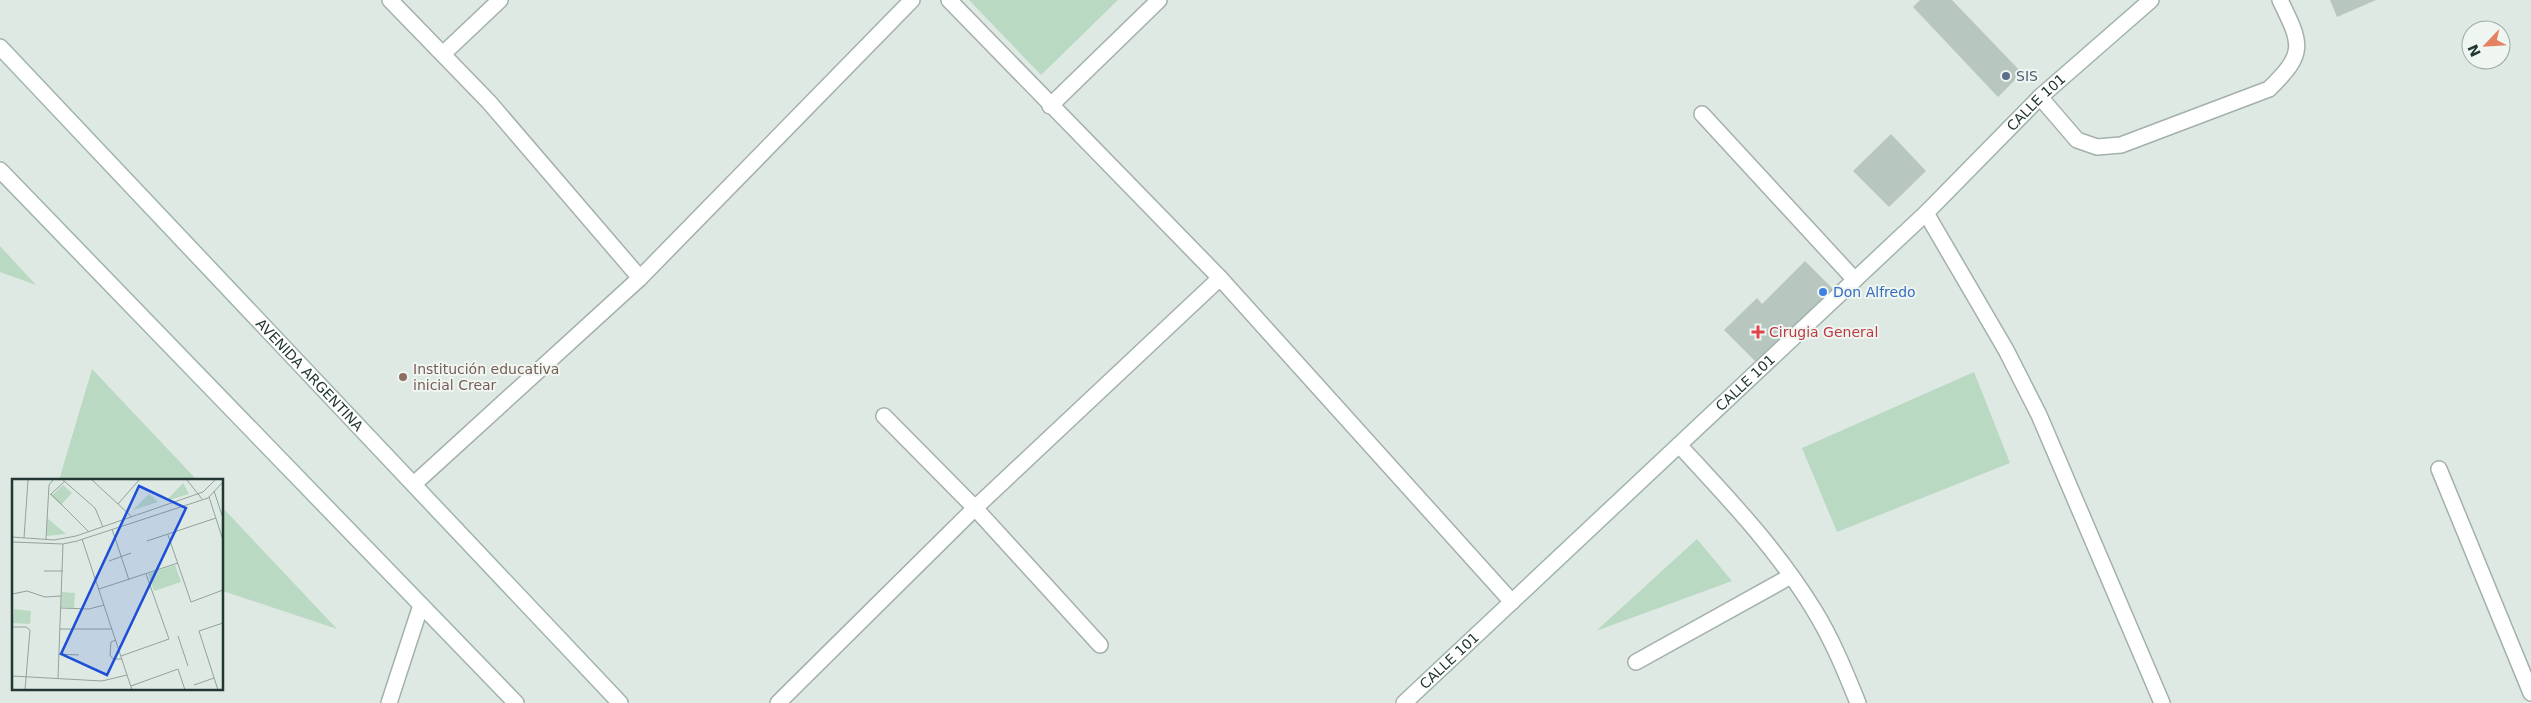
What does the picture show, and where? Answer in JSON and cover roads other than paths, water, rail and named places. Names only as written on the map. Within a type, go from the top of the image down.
[{"type":"street","points":[[390,0],[489,102],[640,278]]},
{"type":"street","points":[[444,54],[500,0]]},
{"type":"street","points":[[414,484],[640,278],[912,0]]},
{"type":"street","points":[[949,0],[1050,106],[1220,278],[1512,602]]},
{"type":"street","points":[[1050,106],[1159,0]]},
{"type":"street","name":"CALLE 101","points":[[1404,703],[1926,213],[2040,97],[2150,0]]},
{"type":"street","points":[[2040,97],[2077,140],[2097,147],[2121,145],[2269,88],[2286,72],[2297,55],[2296,31],[2280,0]]},
{"type":"street","name":"AVENIDA ARGENTINA","points":[[0,47],[620,703]]},
{"type":"street","points":[[1702,114],[1855,280]]},
{"type":"street","points":[[0,170],[516,703]]},
{"type":"street","points":[[1926,213],[2006,350],[2039,415],[2162,703]]},
{"type":"street","points":[[778,703],[975,508],[1220,278]]},
{"type":"street","points":[[884,416],[975,508],[1100,645]]},
{"type":"street","points":[[1679,445],[1748,520],[1791,576],[1815,611],[1842,664],[1858,703]]},
{"type":"street","points":[[2439,469],[2531,692]]},
{"type":"street","points":[[1636,662],[1791,576]]},
{"type":"street","points":[[389,703],[420,605]]},
{"type":"place","name":"SIS","points":[[2006,76]]},
{"type":"place","name":"Don Alfredo","points":[[1823,292]]},
{"type":"place","name":"Cirugia General","points":[[1758,332]]},
{"type":"place","name":"Institución educativa inicial Crear","points":[[403,377]]}]
